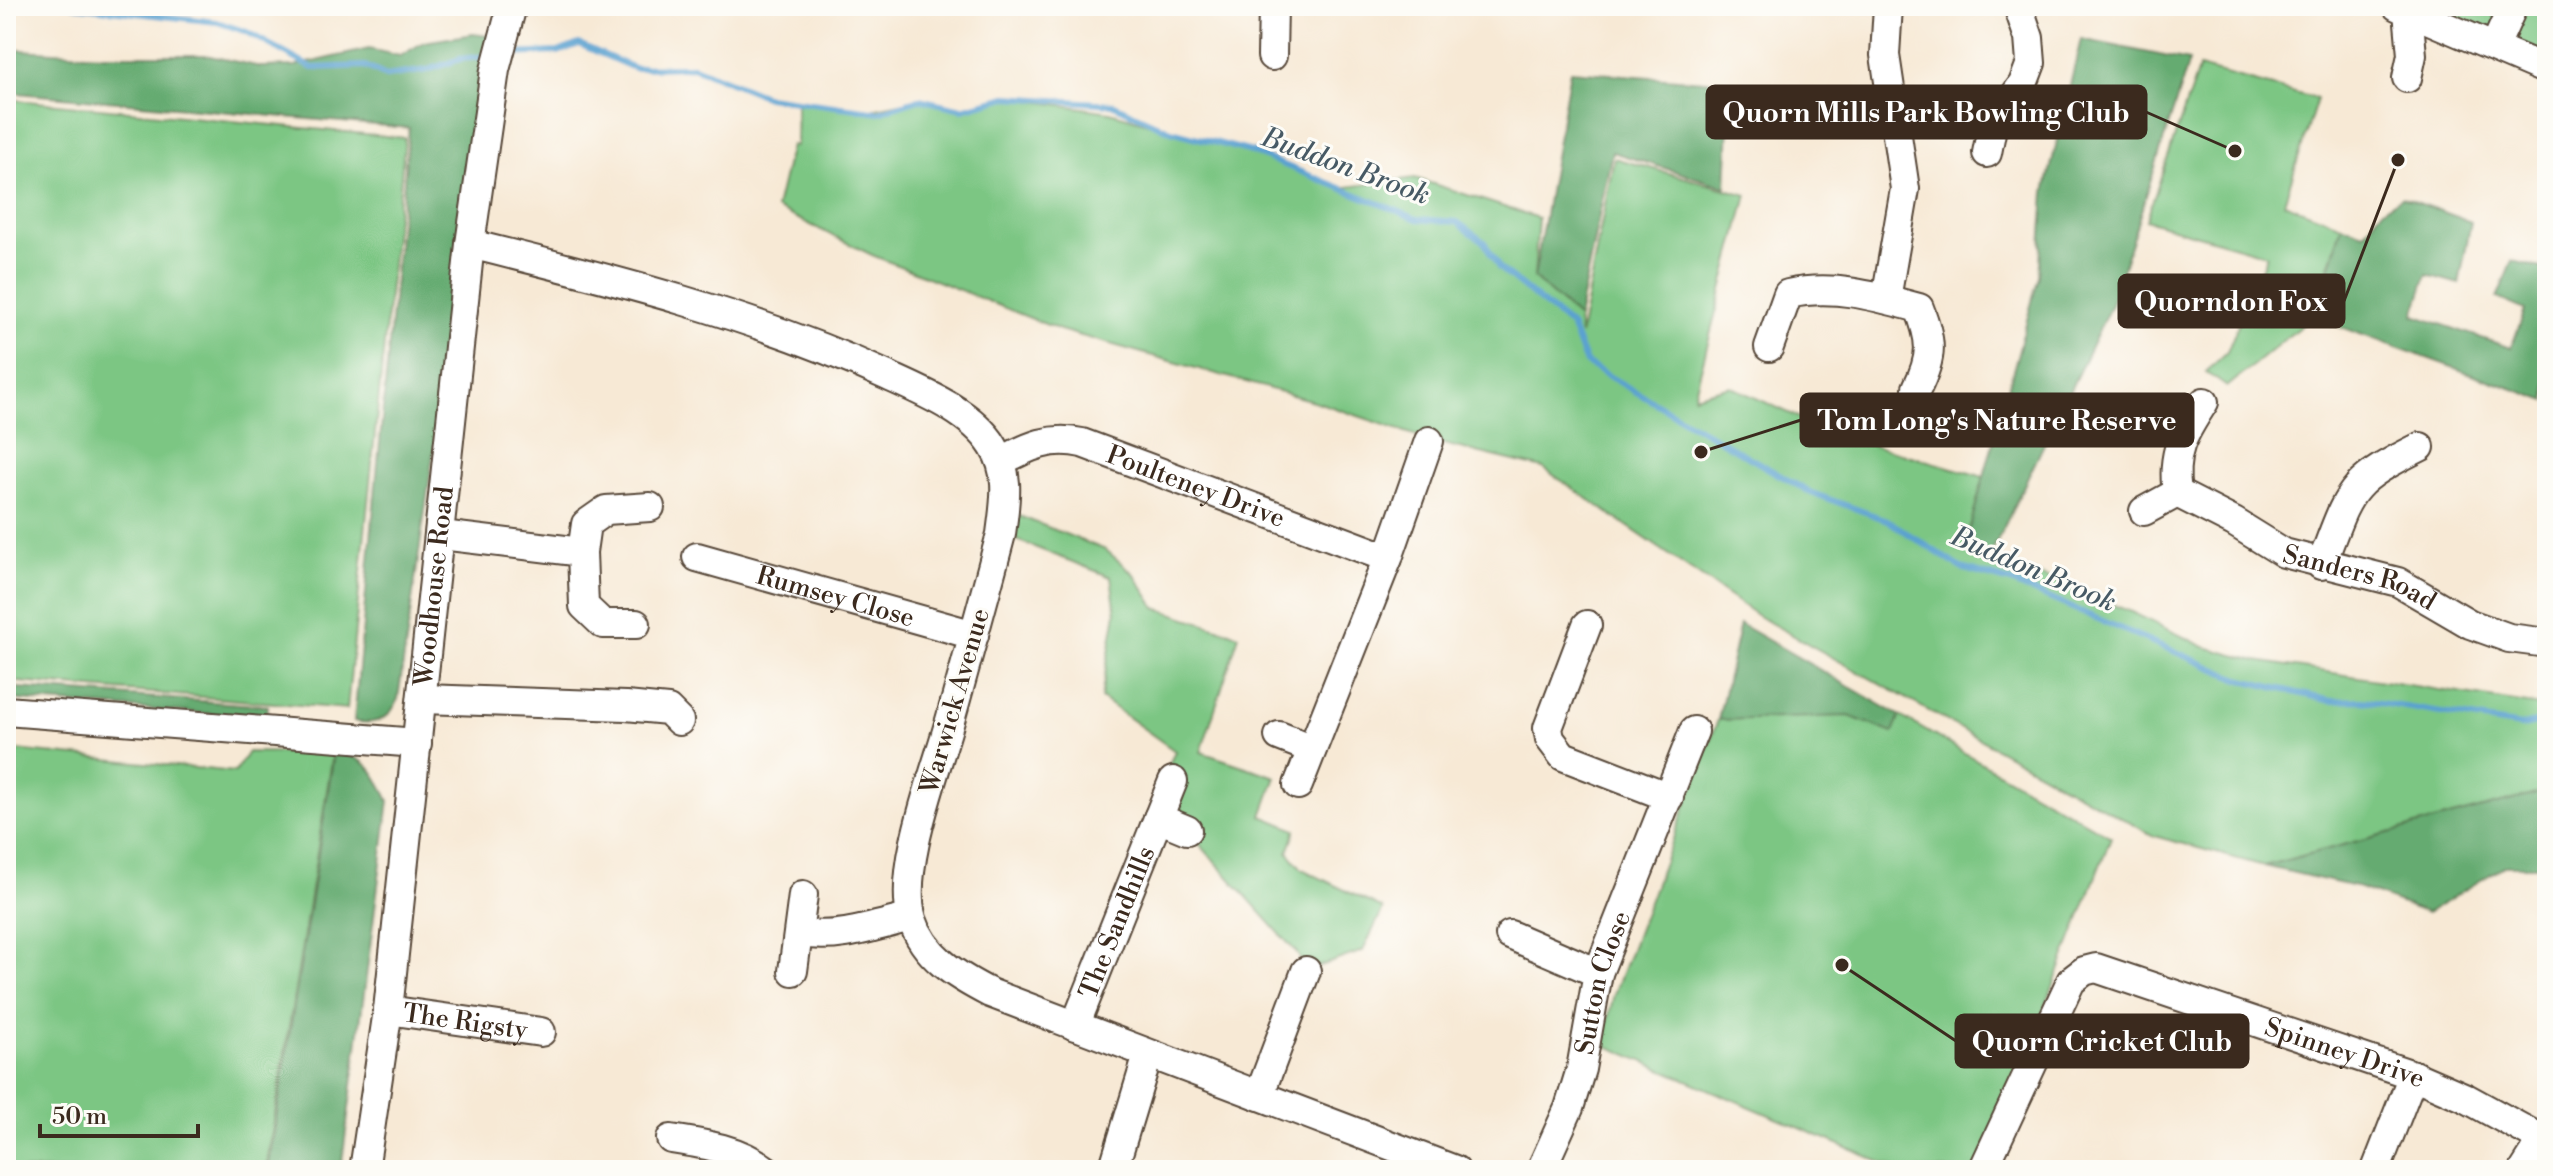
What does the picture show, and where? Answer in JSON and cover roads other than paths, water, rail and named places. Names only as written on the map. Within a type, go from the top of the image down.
[{"type":"street","name":"Woodhouse Road","points":[[364,1170],[388,1010],[470,244],[498,58],[512,6]]},
{"type":"street","points":[[1272,56],[1273,6]]},
{"type":"street","points":[[1886,299],[1905,189],[1885,55],[1888,6]]},
{"type":"street","points":[[1988,158],[1992,127],[2023,84],[2031,63],[2029,38],[2018,6]]},
{"type":"street","points":[[2495,46],[2513,6]]},
{"type":"street","points":[[2402,8],[2547,70]]},
{"type":"street","points":[[2402,8],[2412,55],[2407,78]]},
{"type":"street","points":[[470,244],[713,309],[831,350],[919,390],[974,424],[1002,461]]},
{"type":"street","points":[[1769,347],[1788,294],[1808,290],[1852,291],[1919,308],[1928,330],[1930,362],[1917,388]]},
{"type":"street","points":[[2144,511],[2177,493],[2173,468],[2176,456],[2184,432],[2204,402]]},
{"type":"street","name":"Poulteney Drive","points":[[1002,461],[1045,441],[1063,439],[1082,443],[1388,558]]},
{"type":"street","points":[[1298,785],[1388,558],[1429,441]]},
{"type":"street","points":[[2321,565],[2350,492],[2372,470],[2420,447]]},
{"type":"street","name":"Warwick Avenue","points":[[1002,461],[1007,486],[1001,534],[919,823],[911,875],[911,917],[920,937],[935,957],[957,976],[990,993],[1455,1170]]},
{"type":"street","name":"Sanders Road","points":[[2177,493],[2234,522],[2284,553],[2321,565],[2364,571],[2398,582],[2470,624],[2509,638],[2547,643]]},
{"type":"street","points":[[636,624],[603,624],[584,606],[582,552],[586,524],[606,510],[650,507]]},
{"type":"street","points":[[441,535],[582,552]]},
{"type":"street","name":"Rumsey Close","points":[[697,557],[974,635]]},
{"type":"street","points":[[1587,625],[1548,728],[1550,739],[1563,756],[1669,797]]},
{"type":"street","points":[[423,699],[626,706],[668,710],[679,721]]},
{"type":"street","points":[[6,711],[417,743]]},
{"type":"street","name":"Sutton Close","points":[[1541,1170],[1569,1108],[1581,1069],[1598,973],[1694,731]]},
{"type":"street","points":[[1279,736],[1312,749]]},
{"type":"street","name":"The Sandhills","points":[[1075,1026],[1173,781]]},
{"type":"street","name":"The Sandhills","points":[[1158,818],[1187,830]]},
{"type":"street","points":[[793,971],[801,933],[803,895]]},
{"type":"street","points":[[801,933],[819,936],[842,934],[911,917]]},
{"type":"street","points":[[1510,935],[1598,973]]},
{"type":"street","points":[[1259,1096],[1311,963]]},
{"type":"street","name":"Spinney Drive","points":[[1983,1170],[2071,981],[2084,971],[2096,968],[2413,1075],[2544,1136]]},
{"type":"street","name":"The Rigsty","points":[[388,1010],[541,1032]]},
{"type":"street","points":[[1113,1170],[1148,1055]]},
{"type":"street","points":[[2377,1167],[2413,1075]]},
{"type":"street","points":[[2524,1170],[2544,1136]]},
{"type":"street","points":[[685,1151],[748,1158],[766,1170]]},
{"type":"waterway","name":"Buddon Brook","points":[[74,6],[217,22],[247,32],[312,68],[365,66],[386,76],[428,70],[460,59],[489,56]]},
{"type":"waterway","name":"Buddon Brook","points":[[508,54],[558,52],[579,44],[634,68],[694,67],[767,97],[879,112],[919,99],[962,109],[1007,97],[1112,104],[1171,131],[1252,152],[1417,219],[1457,222],[1484,242],[1499,268],[1571,326],[1586,363],[1809,492],[1887,520],[1961,568],[2011,582],[2239,679],[2331,701],[2362,700],[2521,726],[2547,721]]},
{"type":"place","name":"Quorn Mills Park Bowling Club","points":[[2235,151]]},
{"type":"place","name":"Quorndon Fox","points":[[2398,160]]},
{"type":"place","name":"Tom Long's Nature Reserve","points":[[1701,452]]},
{"type":"place","name":"Quorn Cricket Club","points":[[1842,965]]}]
